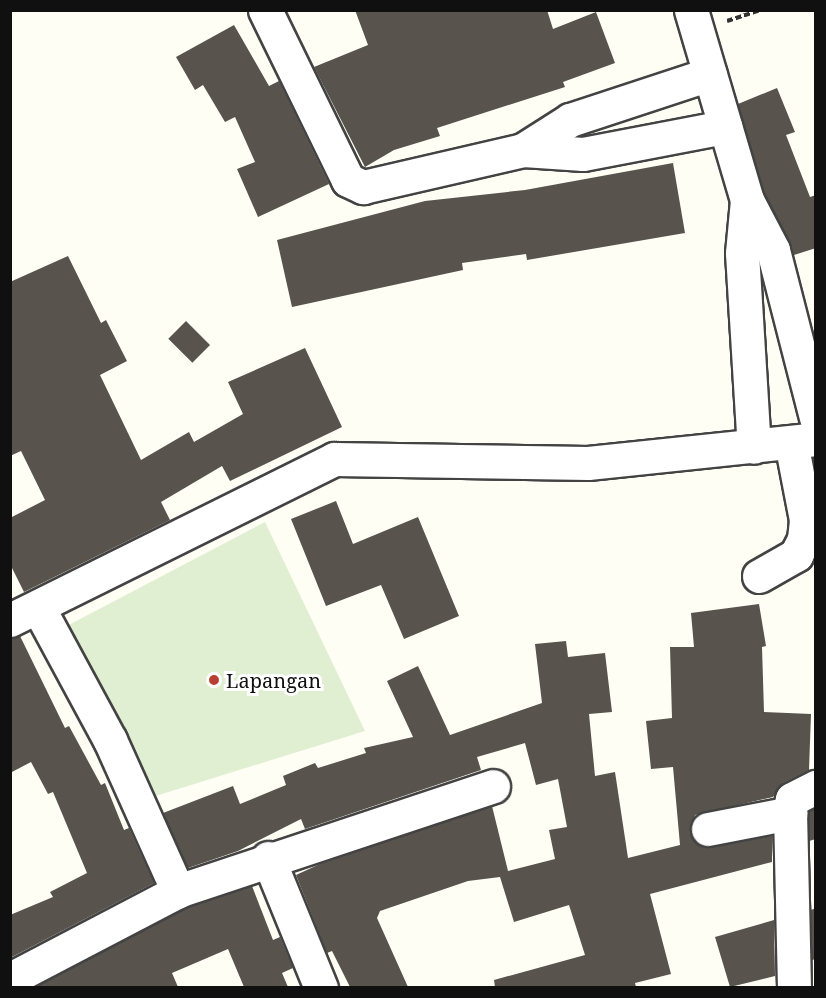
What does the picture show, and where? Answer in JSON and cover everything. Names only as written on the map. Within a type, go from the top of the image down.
[{"type":"street","points":[[691,10],[747,200],[773,250],[816,418]]},
{"type":"street","points":[[272,13],[348,180],[375,187],[523,150],[583,154],[671,136],[725,128]]},
{"type":"street","points":[[523,150],[570,120],[710,74]]},
{"type":"street","points":[[657,91],[671,136]]},
{"type":"street","points":[[747,200],[742,253],[754,447]]},
{"type":"street","points":[[178,891],[110,740],[20,609],[334,459],[588,463],[803,441],[806,520],[804,539],[796,555],[759,576]]},
{"type":"street","points":[[10,979],[178,891],[268,858],[493,786]]},
{"type":"street","points":[[794,987],[790,813],[792,799],[816,787]]},
{"type":"street","points":[[708,829],[790,813]]},
{"type":"street","points":[[268,858],[321,987]]},
{"type":"green space","name":"Lapangan","points":[[265,522],[365,731],[146,799],[61,629]]},
{"type":"building","points":[[355,10],[547,10],[553,29],[596,12],[615,63],[563,82],[565,87],[437,128],[440,136],[394,150],[365,167],[314,67],[368,45]]},
{"type":"building","points":[[234,25],[269,86],[279,81],[329,184],[258,217],[237,169],[255,162],[235,117],[225,122],[203,85],[195,90],[176,57]]},
{"type":"building","points":[[777,88],[795,132],[786,135],[810,197],[816,195],[816,248],[794,255],[764,193],[738,104]]},
{"type":"building","points":[[673,163],[685,233],[527,260],[526,254],[462,263],[463,270],[292,307],[277,240],[425,201],[525,190]]},
{"type":"building","points":[[68,256],[101,323],[106,320],[127,361],[100,375],[141,460],[189,432],[194,442],[243,414],[228,382],[305,348],[342,427],[230,481],[222,466],[161,502],[170,520],[24,592],[10,564],[10,518],[45,500],[21,451],[10,456],[10,282]]},
{"type":"building","points":[[186,321],[210,345],[192,363],[168,339]]},
{"type":"building","points":[[336,501],[353,544],[418,517],[459,616],[404,639],[381,585],[326,606],[291,519]]},
{"type":"building","points":[[759,604],[766,646],[762,647],[764,712],[811,714],[809,770],[783,783],[773,797],[695,815],[690,832],[701,846],[772,836],[772,862],[650,894],[671,974],[635,983],[636,987],[495,987],[494,980],[585,955],[569,905],[514,922],[500,877],[468,881],[380,911],[377,918],[408,987],[350,987],[332,951],[327,953],[296,875],[320,864],[492,806],[508,871],[555,859],[549,830],[567,827],[558,779],[536,785],[525,743],[477,757],[481,770],[305,829],[301,819],[238,851],[188,868],[163,813],[233,786],[240,804],[286,785],[283,776],[315,763],[318,768],[366,753],[364,748],[413,737],[387,681],[418,666],[450,735],[542,703],[535,644],[566,641],[568,657],[605,653],[612,712],[589,714],[595,776],[615,772],[628,858],[680,845],[673,767],[651,769],[646,721],[672,718],[670,647],[694,647],[691,613]]},
{"type":"building","points":[[20,636],[65,728],[69,726],[101,785],[105,783],[124,830],[129,828],[154,883],[10,958],[10,915],[53,897],[50,892],[87,873],[53,792],[48,794],[31,762],[10,773],[10,638]]},
{"type":"building","points":[[816,808],[816,839],[809,841],[809,812]]},
{"type":"building","points":[[252,886],[273,940],[280,937],[293,968],[282,973],[288,987],[244,987],[228,949],[172,973],[178,987],[34,987],[185,908]]},
{"type":"building","points":[[816,908],[816,959],[812,960],[811,910]]},
{"type":"building","points":[[774,920],[775,976],[730,987],[715,937]]},
{"type":"place","name":"Lapangan","points":[[214,680]]}]
